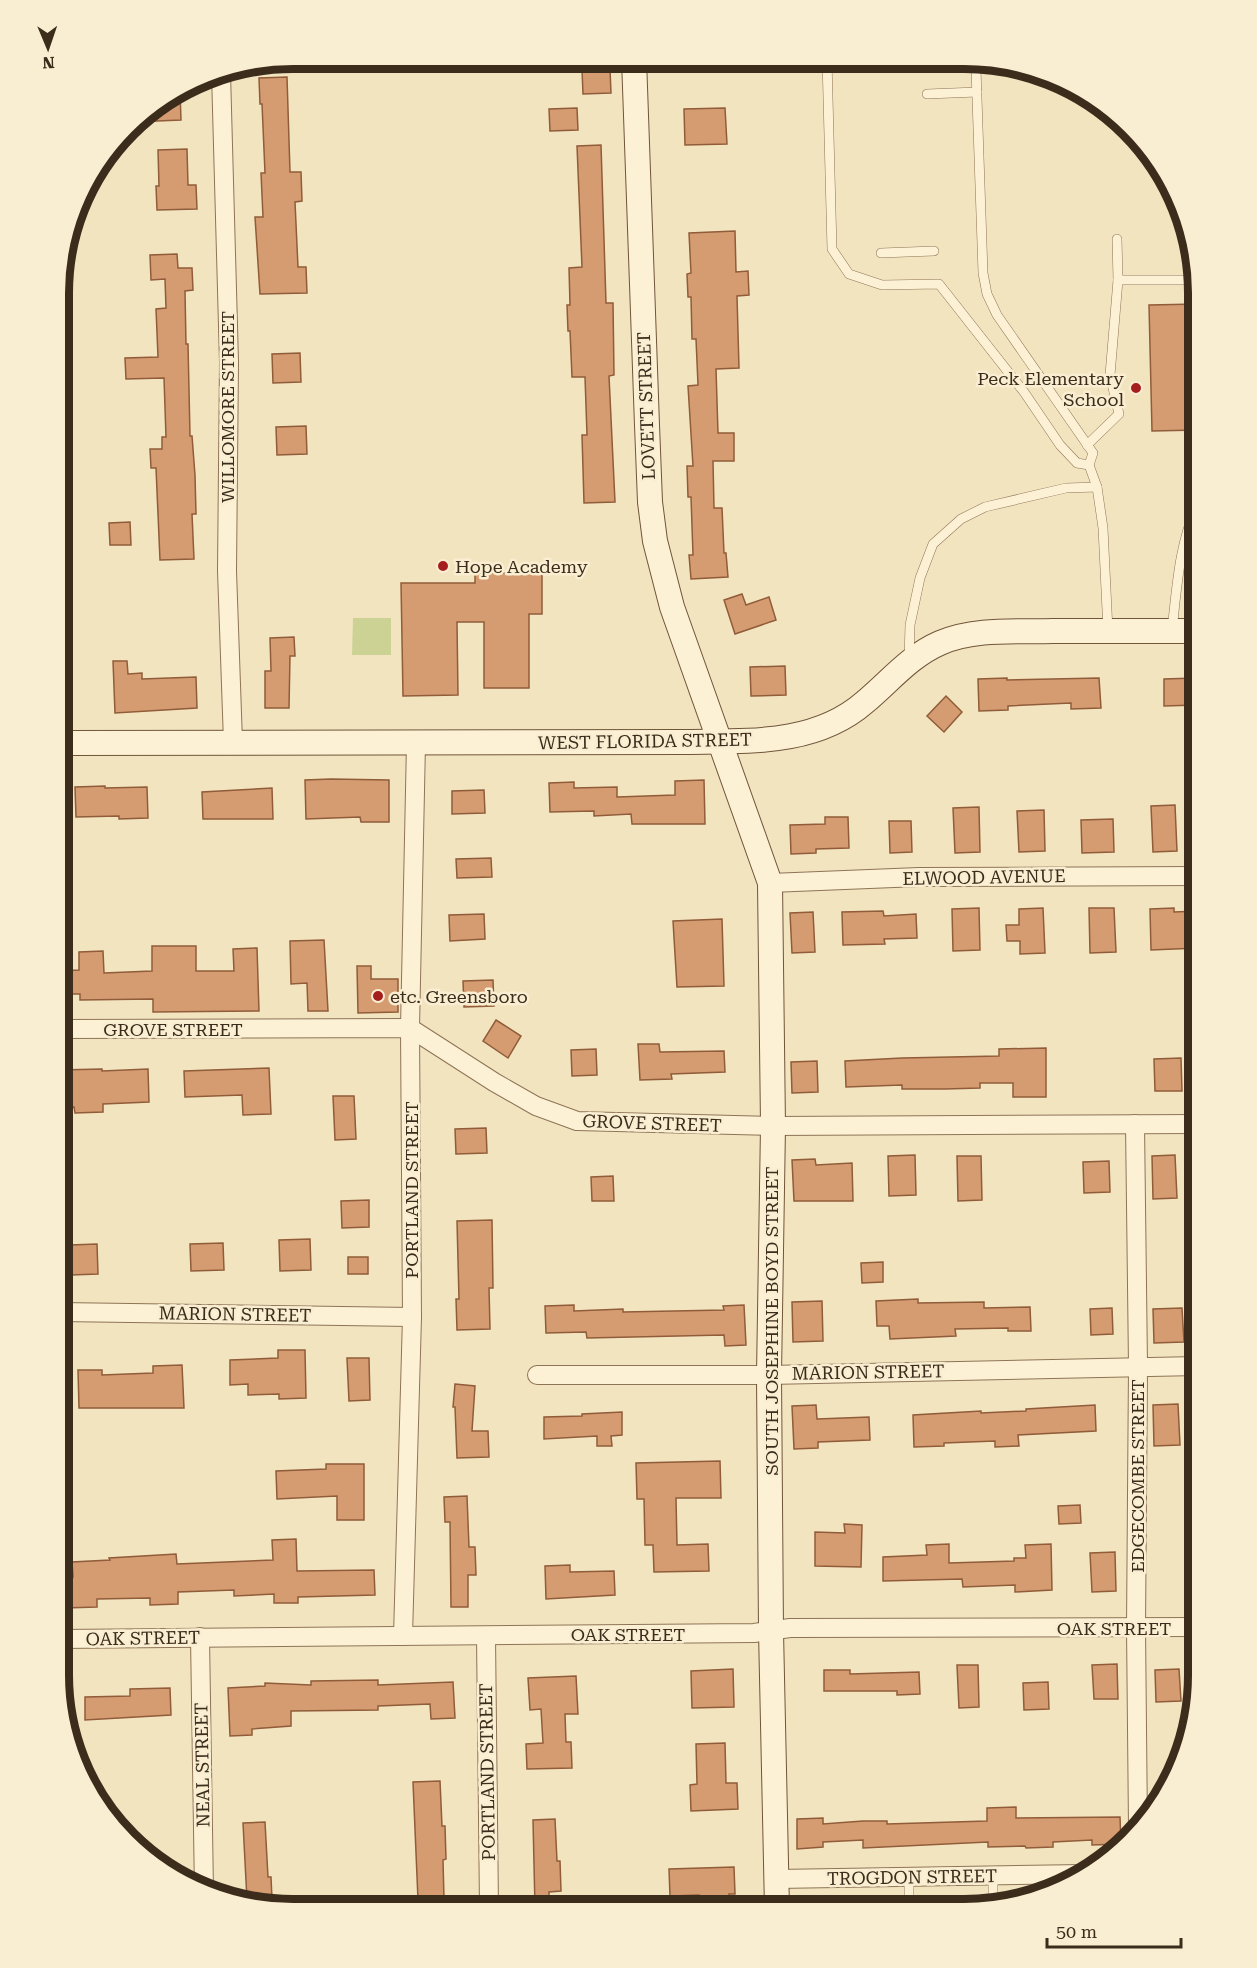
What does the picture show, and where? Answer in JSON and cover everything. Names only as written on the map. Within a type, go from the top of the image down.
[{"type":"main road","name":"LOVETT STREET","points":[[634,69],[650,502],[655,541],[672,607],[720,742]]},
{"type":"main road","name":"WEST FLORIDA STREET","points":[[69,742],[720,742],[784,738],[808,733],[838,722],[864,703],[909,661],[940,643],[959,637],[999,632],[1188,631]]},
{"type":"main road","name":"SOUTH JOSEPHINE BOYD STREET","points":[[720,742],[770,883],[773,1126],[769,1375],[771,1631],[777,1899]]},
{"type":"street","name":"WILLOMORE STREET","points":[[221,81],[229,362],[227,571],[233,742]]},
{"type":"street","name":"PORTLAND STREET","points":[[403,1636],[412,1317],[410,1028],[416,743]]},
{"type":"street","name":"ELWOOD AVENUE","points":[[770,883],[919,877],[1188,876]]},
{"type":"street","name":"GROVE STREET","points":[[69,1029],[410,1028],[536,1106],[577,1121],[773,1126],[1188,1124]]},
{"type":"street","name":"EDGECOMBE STREET","points":[[1135,1124],[1138,1366],[1136,1628],[1138,1816]]},
{"type":"street","name":"MARION STREET","points":[[69,1312],[412,1317]]},
{"type":"street","name":"MARION STREET","points":[[537,1376],[769,1375],[1188,1366]]},
{"type":"street","name":"OAK STREET","points":[[69,1640],[754,1633],[790,1628],[1188,1627]]},
{"type":"street","name":"PORTLAND STREET","points":[[486,1636],[489,1899]]},
{"type":"street","name":"NEAL STREET","points":[[200,1638],[204,1881]]},
{"type":"street","name":"TROGDON STREET","points":[[777,1880],[1066,1874]]},
{"type":"lane","points":[[827,69],[832,249],[849,274],[882,285],[939,284],[1024,392],[1060,445],[1077,463],[1089,465]]},
{"type":"lane","points":[[976,69],[983,273],[987,294],[997,315],[1093,453],[1089,465],[1097,487],[1103,528],[1108,631]]},
{"type":"lane","points":[[927,94],[977,92]]},
{"type":"lane","points":[[1087,445],[1119,414],[1110,375],[1118,280],[1117,239]]},
{"type":"lane","points":[[881,253],[934,251]]},
{"type":"lane","points":[[1118,280],[1188,280]]},
{"type":"lane","points":[[909,661],[910,625],[920,578],[933,544],[961,519],[985,507],[1066,488],[1097,487]]},
{"type":"lane","points":[[1172,631],[1180,558],[1188,528]]},
{"type":"lane","points":[[993,1876],[993,1897]]},
{"type":"lane","points":[[909,1877],[909,1899]]},
{"type":"green space","points":[[353,618],[391,618],[391,655],[352,655]]},
{"type":"building","points":[[610,69],[611,93],[583,94],[582,70]]},
{"type":"building","points":[[287,77],[290,172],[301,172],[302,201],[295,202],[298,267],[306,267],[307,293],[260,294],[255,217],[263,217],[261,173],[265,173],[259,78]]},
{"type":"building","points":[[180,99],[181,120],[149,121]]},
{"type":"building","points":[[577,108],[578,130],[550,131],[549,109]]},
{"type":"building","points":[[725,108],[727,144],[685,145],[684,109]]},
{"type":"building","points":[[601,145],[606,303],[613,303],[614,375],[609,376],[615,502],[584,503],[582,435],[587,435],[585,377],[572,377],[567,305],[570,305],[569,268],[582,267],[577,146]]},
{"type":"building","points":[[187,149],[188,185],[196,185],[197,209],[157,210],[158,150]]},
{"type":"building","points":[[735,231],[736,272],[748,271],[749,295],[737,296],[739,368],[716,369],[718,433],[734,433],[734,461],[713,461],[714,508],[722,508],[724,553],[726,553],[728,577],[691,579],[689,555],[693,555],[691,497],[688,497],[687,466],[693,466],[688,386],[698,385],[696,339],[692,339],[691,297],[688,297],[687,274],[691,273],[689,233]]},
{"type":"building","points":[[177,254],[178,268],[192,268],[193,290],[185,291],[190,436],[192,436],[195,475],[196,514],[192,514],[194,559],[160,560],[156,468],[151,468],[150,449],[162,449],[162,437],[166,437],[164,378],[126,379],[125,358],[158,357],[156,309],[166,308],[165,279],[151,280],[150,255]]},
{"type":"building","points":[[1188,304],[1188,430],[1152,431],[1149,305]]},
{"type":"building","points":[[300,353],[301,382],[273,383],[272,354]]},
{"type":"building","points":[[306,426],[307,454],[277,455],[276,427]]},
{"type":"building","points":[[130,522],[131,545],[110,545],[109,523]]},
{"type":"building","points":[[475,573],[542,573],[542,614],[529,614],[529,688],[484,688],[484,622],[457,622],[458,695],[403,696],[401,583],[475,583]]},
{"type":"building","points":[[742,594],[746,605],[769,597],[776,620],[735,634],[724,600]]},
{"type":"building","points":[[294,637],[295,656],[290,656],[289,708],[265,708],[265,671],[271,671],[270,638]]},
{"type":"building","points":[[113,661],[127,661],[128,674],[142,673],[142,679],[196,677],[197,708],[115,713]]},
{"type":"building","points":[[785,666],[786,695],[751,696],[750,667]]},
{"type":"building","points":[[1007,678],[1007,680],[1099,678],[1101,708],[1071,709],[1071,703],[1008,706],[1008,710],[979,711],[978,679]]},
{"type":"building","points":[[1188,678],[1188,705],[1164,706],[1164,679]]},
{"type":"building","points":[[946,696],[962,712],[944,732],[927,716]]},
{"type":"building","points":[[305,780],[389,780],[389,822],[361,822],[360,817],[306,819]]},
{"type":"building","points":[[704,780],[705,824],[632,824],[631,814],[594,816],[594,811],[550,812],[549,783],[574,782],[574,788],[617,787],[617,797],[675,795],[675,781]]},
{"type":"building","points":[[105,786],[105,788],[147,787],[148,818],[76,817],[75,787]]},
{"type":"building","points":[[272,788],[273,819],[203,819],[202,792]]},
{"type":"building","points":[[484,790],[485,813],[452,814],[452,791]]},
{"type":"building","points":[[1175,805],[1177,851],[1153,852],[1151,806]]},
{"type":"building","points":[[979,807],[980,852],[955,853],[953,808]]},
{"type":"building","points":[[1044,810],[1045,851],[1019,852],[1017,811]]},
{"type":"building","points":[[825,817],[848,817],[849,848],[816,849],[816,853],[791,854],[790,825],[825,824]]},
{"type":"building","points":[[1113,819],[1114,852],[1082,853],[1081,820]]},
{"type":"building","points":[[889,821],[911,821],[912,852],[890,853]]},
{"type":"building","points":[[491,858],[492,877],[457,878],[456,859]]},
{"type":"building","points":[[979,908],[980,950],[953,951],[952,909]]},
{"type":"building","points":[[1043,908],[1045,953],[1020,954],[1020,941],[1007,941],[1006,925],[1019,925],[1019,909]]},
{"type":"building","points":[[1089,908],[1114,908],[1116,952],[1090,953]]},
{"type":"building","points":[[1174,908],[1174,912],[1188,911],[1188,948],[1151,950],[1150,909]]},
{"type":"building","points":[[883,911],[884,916],[916,914],[917,938],[884,939],[885,944],[843,945],[842,912]]},
{"type":"building","points":[[813,912],[815,952],[792,953],[790,913]]},
{"type":"building","points":[[484,914],[485,939],[450,941],[449,915]]},
{"type":"building","points":[[722,919],[724,986],[677,987],[673,921]]},
{"type":"building","points":[[324,940],[328,1011],[308,1011],[307,983],[291,984],[290,941]]},
{"type":"building","points":[[152,946],[196,946],[196,971],[234,971],[233,949],[257,948],[259,1011],[153,1012],[153,999],[80,1000],[80,994],[69,994],[69,970],[79,970],[79,952],[103,951],[104,973],[152,971]]},
{"type":"building","name":"etc. Greensboro","points":[[357,966],[371,966],[371,979],[398,979],[398,1012],[358,1013]]},
{"type":"building","points":[[493,980],[494,1006],[464,1007],[463,981]]},
{"type":"building","points":[[496,1020],[521,1036],[508,1058],[483,1041]]},
{"type":"building","points":[[638,1044],[659,1044],[660,1052],[724,1051],[725,1072],[671,1074],[672,1079],[640,1080]]},
{"type":"building","points":[[1046,1048],[1046,1097],[1013,1097],[1013,1083],[980,1083],[980,1088],[945,1089],[902,1089],[902,1085],[846,1087],[845,1061],[999,1056],[999,1049]]},
{"type":"building","points":[[596,1049],[597,1075],[572,1076],[571,1050]]},
{"type":"building","points":[[1181,1058],[1182,1091],[1155,1091],[1154,1059]]},
{"type":"building","points":[[817,1061],[818,1092],[792,1093],[791,1062]]},
{"type":"building","points":[[269,1068],[271,1114],[243,1115],[242,1095],[185,1097],[184,1071]]},
{"type":"building","points":[[148,1069],[149,1102],[103,1104],[103,1112],[75,1113],[74,1107],[69,1107],[69,1070]]},
{"type":"building","points":[[333,1096],[354,1096],[356,1139],[335,1140]]},
{"type":"building","points":[[486,1128],[487,1153],[456,1154],[455,1129]]},
{"type":"building","points":[[915,1155],[916,1195],[889,1196],[888,1156]]},
{"type":"building","points":[[1175,1155],[1177,1198],[1153,1199],[1152,1156]]},
{"type":"building","points":[[957,1156],[981,1156],[982,1200],[958,1201]]},
{"type":"building","points":[[815,1159],[816,1165],[852,1163],[853,1201],[794,1201],[792,1160]]},
{"type":"building","points":[[1109,1161],[1110,1192],[1084,1193],[1083,1162]]},
{"type":"building","points":[[613,1176],[614,1201],[592,1201],[591,1177]]},
{"type":"building","points":[[369,1200],[369,1227],[342,1228],[341,1201]]},
{"type":"building","points":[[492,1220],[493,1288],[489,1288],[490,1329],[457,1330],[456,1299],[459,1299],[457,1221]]},
{"type":"building","points":[[310,1239],[311,1270],[280,1271],[279,1240]]},
{"type":"building","points":[[223,1243],[224,1270],[191,1271],[190,1244]]},
{"type":"building","points":[[97,1244],[98,1274],[71,1275],[70,1245]]},
{"type":"building","points":[[348,1257],[368,1257],[368,1274],[348,1274]]},
{"type":"building","points":[[883,1262],[883,1282],[862,1283],[861,1263]]},
{"type":"building","points":[[918,1299],[918,1303],[984,1302],[984,1308],[1030,1307],[1031,1331],[1008,1331],[1008,1328],[955,1329],[956,1336],[890,1339],[889,1326],[877,1326],[876,1301]]},
{"type":"building","points":[[822,1301],[823,1341],[793,1342],[792,1302]]},
{"type":"building","points":[[574,1305],[574,1311],[623,1309],[623,1312],[724,1310],[723,1306],[744,1305],[746,1345],[725,1346],[724,1335],[587,1338],[586,1332],[546,1333],[545,1306]]},
{"type":"building","points":[[1112,1308],[1113,1334],[1091,1335],[1090,1309]]},
{"type":"building","points":[[1182,1308],[1184,1342],[1154,1343],[1153,1309]]},
{"type":"building","points":[[278,1350],[305,1350],[306,1398],[279,1399],[279,1394],[248,1395],[248,1384],[230,1385],[230,1360],[278,1358]]},
{"type":"building","points":[[347,1358],[369,1358],[370,1400],[349,1401]]},
{"type":"building","points":[[182,1365],[184,1408],[79,1408],[78,1370],[102,1370],[102,1375],[153,1373],[153,1366]]},
{"type":"building","points":[[455,1384],[475,1386],[472,1431],[488,1431],[489,1457],[457,1458],[455,1407],[453,1407]]},
{"type":"building","points":[[1178,1404],[1180,1445],[1154,1446],[1153,1405]]},
{"type":"building","points":[[816,1405],[817,1419],[869,1417],[870,1440],[818,1442],[818,1448],[794,1449],[792,1406]]},
{"type":"building","points":[[1095,1405],[1096,1431],[1018,1435],[1019,1446],[995,1447],[995,1441],[914,1447],[913,1415],[1026,1411],[1026,1409]]},
{"type":"building","points":[[622,1412],[622,1435],[611,1436],[612,1446],[597,1446],[597,1436],[544,1439],[544,1417]]},
{"type":"building","points":[[720,1461],[721,1498],[676,1498],[677,1545],[708,1544],[709,1571],[654,1572],[653,1545],[645,1545],[644,1499],[637,1499],[636,1463]]},
{"type":"building","points":[[326,1464],[364,1464],[364,1520],[337,1520],[337,1496],[277,1499],[276,1471],[326,1469]]},
{"type":"building","points":[[467,1496],[469,1547],[475,1547],[476,1575],[468,1575],[468,1607],[451,1607],[450,1522],[445,1522],[444,1497]]},
{"type":"building","points":[[1080,1505],[1081,1523],[1059,1524],[1058,1506]]},
{"type":"building","points":[[844,1524],[862,1525],[861,1567],[815,1566],[815,1532],[845,1533]]},
{"type":"building","points":[[296,1539],[297,1571],[374,1570],[375,1595],[298,1597],[298,1603],[274,1603],[274,1594],[234,1596],[234,1590],[178,1592],[178,1604],[150,1605],[150,1598],[97,1599],[97,1607],[69,1608],[69,1577],[73,1577],[72,1562],[176,1554],[177,1564],[273,1560],[272,1540]]},
{"type":"building","points":[[949,1544],[949,1563],[1014,1561],[1014,1558],[1026,1558],[1025,1545],[1051,1544],[1052,1590],[1015,1592],[1015,1585],[963,1587],[962,1579],[883,1581],[883,1557],[927,1555],[926,1545]]},
{"type":"building","points":[[1115,1552],[1116,1591],[1092,1592],[1090,1553]]},
{"type":"building","points":[[570,1565],[570,1572],[614,1571],[615,1595],[546,1599],[545,1566]]},
{"type":"building","points":[[1117,1664],[1118,1699],[1094,1699],[1092,1665]]},
{"type":"building","points":[[957,1665],[978,1665],[979,1707],[959,1708]]},
{"type":"building","points":[[733,1669],[734,1707],[692,1708],[691,1671]]},
{"type":"building","points":[[1179,1669],[1181,1701],[1156,1702],[1155,1670]]},
{"type":"building","points":[[824,1670],[850,1670],[850,1674],[919,1672],[920,1694],[897,1695],[897,1691],[824,1691]]},
{"type":"building","points":[[576,1676],[578,1714],[565,1714],[566,1742],[571,1742],[572,1768],[527,1769],[526,1744],[543,1743],[541,1709],[530,1710],[528,1678]]},
{"type":"building","points":[[378,1680],[378,1685],[453,1682],[455,1718],[431,1719],[430,1704],[378,1706],[378,1710],[291,1711],[291,1726],[252,1729],[252,1735],[230,1736],[228,1688],[265,1686],[265,1683],[311,1685],[311,1681]]},
{"type":"building","points":[[1048,1682],[1049,1709],[1024,1710],[1023,1683]]},
{"type":"building","points":[[170,1688],[171,1715],[85,1720],[85,1697],[130,1696],[130,1689]]},
{"type":"building","points":[[725,1743],[726,1783],[737,1783],[738,1809],[691,1811],[690,1785],[697,1784],[696,1744]]},
{"type":"building","points":[[440,1781],[442,1826],[445,1826],[444,1899],[418,1899],[413,1782]]},
{"type":"building","points":[[1016,1807],[1016,1818],[1120,1817],[1121,1834],[1110,1844],[1092,1845],[1092,1840],[1053,1842],[1053,1847],[988,1847],[988,1842],[863,1848],[863,1840],[823,1842],[823,1847],[797,1849],[797,1819],[823,1818],[823,1824],[863,1821],[887,1821],[887,1824],[987,1821],[987,1808]]},
{"type":"building","points":[[555,1819],[561,1891],[549,1892],[549,1899],[535,1899],[533,1820]]},
{"type":"building","points":[[265,1822],[268,1877],[271,1877],[272,1898],[247,1894],[243,1823]]},
{"type":"building","points":[[734,1867],[735,1894],[729,1894],[729,1899],[699,1899],[699,1895],[670,1896],[669,1869]]},
{"type":"place","name":"Peck Elementary School","points":[[1136,388]]},
{"type":"place","name":"Hope Academy","points":[[443,566]]},
{"type":"place","name":"etc. Greensboro","points":[[378,996]]}]
